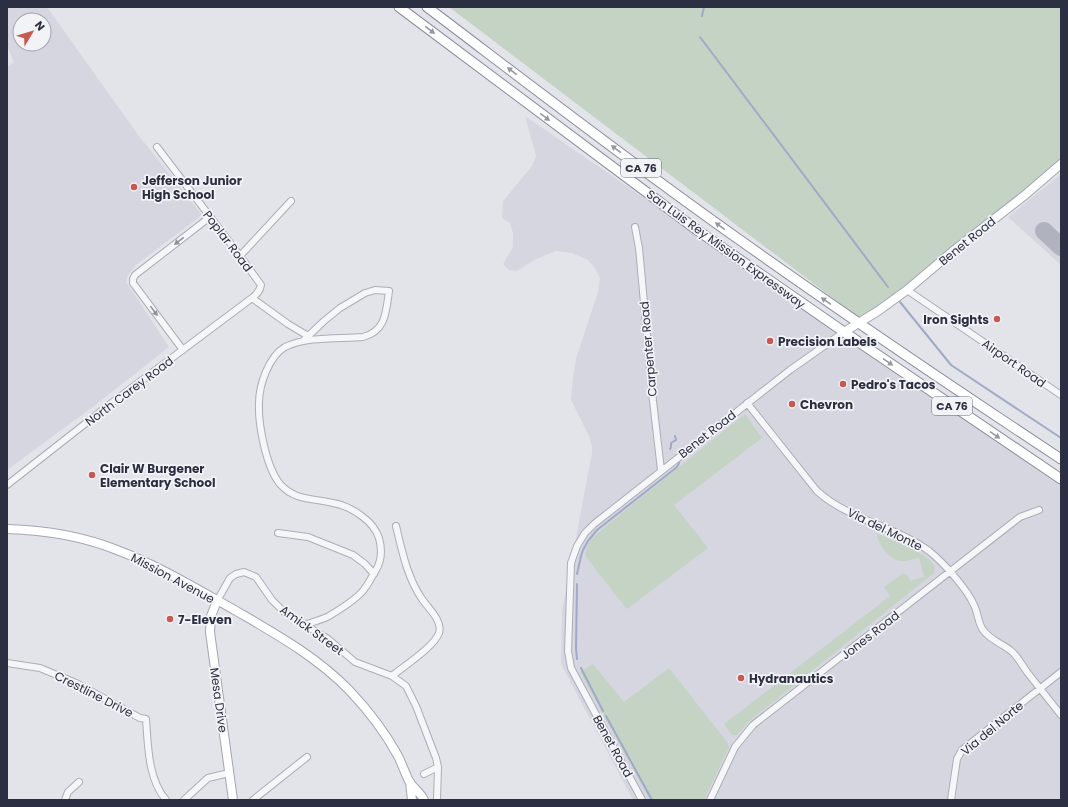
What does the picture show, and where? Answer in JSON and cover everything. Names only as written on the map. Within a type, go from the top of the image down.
[{"type":"highway","name":"San Luis Rey Mission Expressway","points":[[399,7],[697,230],[1061,480]]},
{"type":"highway","name":"San Luis Rey Mission Expressway","points":[[426,7],[657,180],[858,323],[1061,459]]},
{"type":"main road","name":"Benet Road","points":[[844,332],[883,308],[907,290],[1061,164]]},
{"type":"main road","name":"Mission Avenue","points":[[7,529],[30,530],[59,534],[87,540],[115,549],[149,564],[296,646],[340,681],[361,703],[382,731],[398,756],[410,782],[424,800]]},
{"type":"main road","name":"Mesa Drive","points":[[217,601],[211,616],[210,632],[233,800]]},
{"type":"main road","name":"Mission Avenue","points":[[410,782],[412,800]]},
{"type":"street","name":"Poplar Road","points":[[157,147],[261,285],[258,293],[252,298]]},
{"type":"street","points":[[240,256],[291,201]]},
{"type":"street","points":[[183,350],[134,283],[133,279],[135,275],[210,216]]},
{"type":"street","name":"Carpenter Road","points":[[635,226],[639,248],[652,401],[661,470]]},
{"type":"street","points":[[304,625],[329,616],[365,590],[380,563],[382,547],[377,533],[371,523],[351,509],[333,502],[318,501],[297,496],[291,493],[276,478],[267,457],[262,436],[259,403],[262,382],[273,358],[284,348],[306,339],[363,337],[372,335],[381,326],[385,317],[389,291],[375,290],[365,293],[340,308],[324,320],[306,339]]},
{"type":"street","name":"Airport Road","points":[[907,290],[1061,395]]},
{"type":"street","points":[[252,298],[306,339]]},
{"type":"street","name":"North Carey Road","points":[[7,484],[109,405],[252,298]]},
{"type":"street","name":"Benet Road","points":[[642,800],[571,668],[568,650],[572,563],[577,546],[585,533],[594,524],[661,470],[790,370],[844,332]]},
{"type":"street","name":"Via del Monte","points":[[747,403],[823,497],[844,509],[912,541],[940,560],[971,599],[975,606],[980,625],[984,631],[989,637],[1010,650],[1061,715]]},
{"type":"street","name":"Jones Road","points":[[710,800],[735,747],[753,725],[1020,517],[1038,510]]},
{"type":"street","points":[[392,676],[432,644],[439,632],[439,623],[422,599],[408,570],[396,526]]},
{"type":"street","points":[[278,533],[308,537],[353,556],[365,564],[374,574]]},
{"type":"street","name":"Amick Street","points":[[217,601],[230,578],[236,574],[248,572],[256,577],[272,600],[284,612],[328,639],[355,662],[392,676],[406,686],[416,706],[436,758],[438,767],[437,800]]},
{"type":"street","name":"Crestline Drive","points":[[7,663],[40,668],[76,683],[140,718],[146,719],[152,773],[158,788],[166,800]]},
{"type":"street","name":"Via del Norte","points":[[951,800],[957,759],[962,750],[1061,672]]},
{"type":"street","points":[[253,800],[307,757]]},
{"type":"street","points":[[424,774],[438,767]]},
{"type":"street","points":[[184,800],[208,778],[229,773]]},
{"type":"street","points":[[65,800],[68,792],[80,782]]},
{"type":"shaded area","points":[[7,7],[47,7],[51,12],[12,12],[12,52],[52,52],[52,14],[141,139],[202,215],[136,265],[128,275],[126,282],[169,347],[94,406],[7,470],[7,67],[14,62],[7,46]]},
{"type":"shaded area","points":[[525,116],[1061,485],[1061,800],[633,800],[561,664],[562,611],[592,453],[592,446],[589,436],[571,400],[573,377],[576,359],[598,292],[600,278],[588,260],[572,253],[556,251],[536,259],[517,271],[509,270],[503,264],[513,247],[513,233],[510,223],[502,218],[503,201],[532,166],[536,156]]},
{"type":"shaded area","points":[[1061,174],[1061,265],[1008,217]]},
{"type":"green space","points":[[449,7],[1061,7],[1061,164],[863,321]]},
{"type":"green space","points":[[745,414],[762,438],[674,505],[708,548],[627,609],[586,557],[589,543],[607,525]]},
{"type":"green space","points":[[879,534],[923,555],[933,564],[935,568],[934,573],[748,722],[737,735],[732,735],[724,724],[890,596],[884,587],[903,573],[908,576],[910,581],[924,577],[919,558],[906,561],[893,558],[881,546],[877,535]]},
{"type":"green space","points":[[593,664],[624,702],[669,668],[727,742],[729,747],[704,800],[650,800],[580,672]]},
{"type":"waterway","points":[[702,16],[704,7]]},
{"type":"waterway","points":[[700,37],[888,287]]},
{"type":"waterway","points":[[900,302],[951,365],[1061,438]]},
{"type":"waterway","points":[[670,449],[671,443],[676,440],[675,436]]},
{"type":"waterway","points":[[577,574],[583,550],[597,530],[677,467],[679,463]]},
{"type":"waterway","points":[[577,584],[577,659]]},
{"type":"waterway","points":[[581,668],[603,711]]},
{"type":"waterway","points":[[606,716],[652,800]]},
{"type":"taxiway","points":[[1044,231],[1061,247]]},
{"type":"place","name":"Jefferson Junior High School","points":[[134,187]]},
{"type":"place","name":"Iron Sights","points":[[997,319]]},
{"type":"place","name":"Precision Labels","points":[[770,341]]},
{"type":"place","name":"Pedro's Tacos","points":[[843,384]]},
{"type":"place","name":"Chevron","points":[[792,404]]},
{"type":"place","name":"Clair W Burgener Elementary School","points":[[92,475]]},
{"type":"place","name":"7-Eleven","points":[[170,619]]},
{"type":"place","name":"Hydranautics","points":[[741,678]]}]
